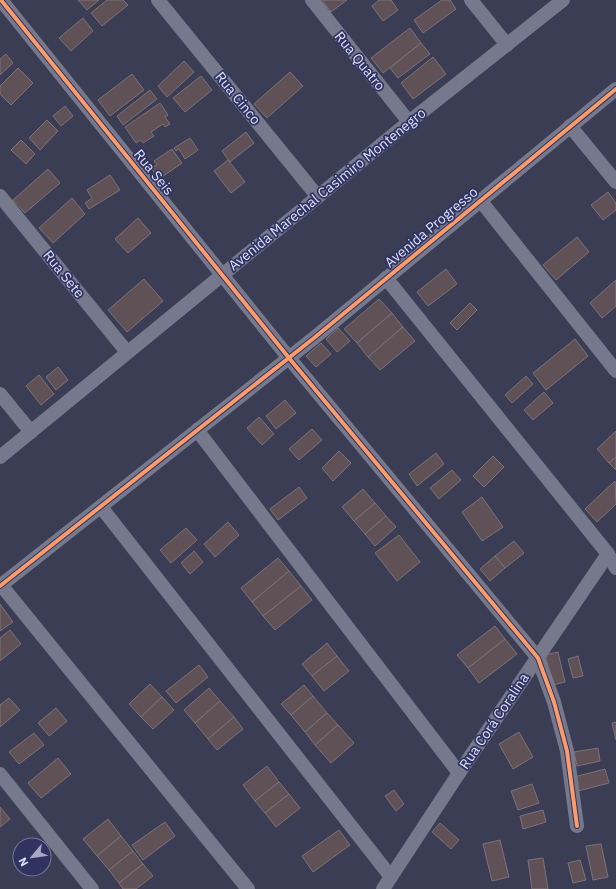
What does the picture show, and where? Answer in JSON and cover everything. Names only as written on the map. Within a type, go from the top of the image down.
[{"type":"street","name":"Rua Seis","points":[[1,0],[289,358],[538,658],[554,702],[567,751],[577,826]]},
{"type":"street","name":"Rua Cinco","points":[[158,0],[318,197]]},
{"type":"street","name":"Rua Quatro","points":[[312,0],[409,122]]},
{"type":"street","points":[[471,0],[507,45]]},
{"type":"street","name":"Avenida Marechal Casimiro Montenegro","points":[[0,457],[221,274],[563,0]]},
{"type":"street","name":"Avenida Progresso","points":[[1,586],[289,358],[616,89]]},
{"type":"street","points":[[570,126],[616,182]]},
{"type":"street","name":"Rua Sete","points":[[0,196],[127,352]]},
{"type":"street","points":[[480,200],[616,371]]},
{"type":"street","points":[[386,278],[608,554],[616,568]]},
{"type":"street","points":[[0,394],[31,432]]},
{"type":"street","points":[[197,430],[459,773]]},
{"type":"street","points":[[101,507],[387,883]]},
{"type":"street","name":"Rua Corá Coralina","points":[[387,883],[459,773],[608,554]]},
{"type":"street","points":[[1,586],[248,889]]},
{"type":"street","points":[[0,774],[92,889]]},
{"type":"building","points":[[78,0],[99,0],[87,10]]},
{"type":"building","points":[[107,0],[123,0],[128,5],[102,26],[91,13]]},
{"type":"building","points":[[322,0],[347,0],[331,12]]},
{"type":"building","points":[[379,0],[391,0],[398,10],[383,21],[372,6]]},
{"type":"building","points":[[442,0],[450,0],[456,9],[423,33],[414,20]]},
{"type":"building","points":[[83,18],[93,31],[71,51],[59,38]]},
{"type":"building","points":[[410,28],[421,43],[383,73],[371,58]]},
{"type":"building","points":[[421,43],[430,54],[398,78],[390,68]]},
{"type":"building","points":[[6,54],[13,63],[0,75],[0,59]]},
{"type":"building","points":[[433,57],[446,74],[413,99],[401,83]]},
{"type":"building","points":[[184,61],[194,72],[167,97],[158,86]]},
{"type":"building","points":[[18,68],[33,83],[11,105],[0,94],[0,86]]},
{"type":"building","points":[[290,72],[303,86],[267,118],[254,104]]},
{"type":"building","points":[[132,74],[144,90],[110,116],[98,100]]},
{"type":"building","points":[[201,76],[212,90],[185,112],[173,98]]},
{"type":"building","points":[[150,90],[157,99],[123,125],[117,116]]},
{"type":"building","points":[[160,103],[168,115],[165,117],[170,124],[165,127],[163,124],[151,132],[154,136],[143,143],[141,140],[136,143],[125,127]]},
{"type":"building","points":[[65,106],[73,116],[61,126],[53,116]]},
{"type":"building","points":[[47,120],[58,131],[40,150],[29,138]]},
{"type":"building","points":[[246,132],[254,143],[230,162],[222,151]]},
{"type":"building","points":[[190,138],[198,150],[185,159],[179,149],[176,151],[174,148]]},
{"type":"building","points":[[21,140],[35,154],[26,164],[11,150]]},
{"type":"building","points":[[172,149],[182,163],[159,179],[151,168],[157,165],[154,161]]},
{"type":"building","points":[[228,160],[245,182],[231,193],[214,171]]},
{"type":"building","points":[[48,169],[60,183],[25,213],[13,200]]},
{"type":"building","points":[[110,175],[120,190],[89,209],[85,203],[92,198],[87,190]]},
{"type":"building","points":[[608,192],[616,203],[616,210],[603,220],[591,205]]},
{"type":"building","points":[[72,198],[85,214],[53,243],[39,228]]},
{"type":"building","points":[[138,218],[151,233],[128,253],[115,239]]},
{"type":"building","points":[[577,237],[589,252],[556,280],[543,265]]},
{"type":"building","points":[[446,269],[457,284],[428,306],[417,292]]},
{"type":"building","points":[[144,279],[163,301],[127,332],[108,310]]},
{"type":"building","points":[[616,280],[616,306],[602,318],[590,303]]},
{"type":"building","points":[[379,299],[392,313],[357,343],[344,329]]},
{"type":"building","points":[[470,303],[477,310],[457,330],[450,323]]},
{"type":"building","points":[[392,313],[403,327],[368,357],[357,343]]},
{"type":"building","points":[[403,327],[415,341],[380,370],[368,357]]},
{"type":"building","points":[[338,328],[350,341],[337,352],[326,339]]},
{"type":"building","points":[[575,339],[588,356],[546,390],[533,373]]},
{"type":"building","points":[[321,343],[331,354],[316,367],[306,356]]},
{"type":"building","points":[[58,367],[68,380],[56,390],[46,377]]},
{"type":"building","points":[[39,375],[54,394],[41,405],[26,386]]},
{"type":"building","points":[[526,376],[533,384],[512,403],[505,395]]},
{"type":"building","points":[[544,392],[553,403],[533,420],[524,410]]},
{"type":"building","points":[[285,400],[296,413],[276,429],[266,416]]},
{"type":"building","points":[[259,417],[274,434],[262,445],[247,428]]},
{"type":"building","points":[[312,429],[322,440],[299,460],[289,449]]},
{"type":"building","points":[[616,431],[616,457],[609,463],[597,449]]},
{"type":"building","points":[[339,451],[351,463],[333,481],[322,468]]},
{"type":"building","points":[[436,453],[444,464],[417,486],[409,474]]},
{"type":"building","points":[[493,456],[504,467],[484,487],[473,476]]},
{"type":"building","points":[[616,457],[616,470],[609,463]]},
{"type":"building","points":[[452,470],[461,480],[439,499],[430,488]]},
{"type":"building","points":[[615,481],[616,504],[597,522],[585,509]]},
{"type":"building","points":[[299,487],[307,498],[278,520],[270,509]]},
{"type":"building","points":[[363,489],[375,503],[354,521],[342,507]]},
{"type":"building","points":[[482,497],[503,527],[482,541],[462,512]]},
{"type":"building","points":[[375,503],[386,516],[365,534],[354,521]]},
{"type":"building","points":[[386,516],[396,527],[375,546],[365,534]]},
{"type":"building","points":[[228,522],[239,535],[215,557],[204,544]]},
{"type":"building","points":[[186,528],[197,540],[171,563],[160,550]]},
{"type":"building","points":[[399,535],[420,562],[397,581],[375,553]]},
{"type":"building","points":[[514,541],[524,553],[505,568],[495,556]]},
{"type":"building","points":[[194,551],[203,562],[190,574],[181,563]]},
{"type":"building","points":[[495,556],[505,568],[490,581],[480,569]]},
{"type":"building","points":[[278,558],[289,571],[252,602],[241,588]]},
{"type":"building","points":[[289,571],[301,586],[263,616],[252,602]]},
{"type":"building","points":[[301,586],[312,600],[275,630],[263,616]]},
{"type":"building","points":[[0,604],[13,622],[0,631]]},
{"type":"building","points":[[495,626],[505,639],[468,668],[457,655]]},
{"type":"building","points":[[10,630],[21,644],[0,661],[0,638]]},
{"type":"building","points":[[505,639],[517,654],[479,683],[468,668]]},
{"type":"building","points":[[327,643],[337,656],[312,676],[302,664]]},
{"type":"building","points":[[558,652],[565,682],[553,685],[545,655]]},
{"type":"building","points":[[337,656],[349,671],[324,691],[312,676]]},
{"type":"building","points":[[578,656],[583,676],[573,678],[568,659]]},
{"type":"building","points":[[199,665],[208,677],[176,703],[166,691]]},
{"type":"building","points":[[150,684],[162,697],[141,717],[129,704]]},
{"type":"building","points":[[304,685],[313,696],[291,715],[281,704]]},
{"type":"building","points":[[209,688],[220,701],[195,723],[184,710]]},
{"type":"building","points":[[313,696],[327,713],[305,732],[291,715]]},
{"type":"building","points":[[162,697],[174,710],[153,729],[141,717]]},
{"type":"building","points":[[9,698],[20,710],[0,727],[0,705]]},
{"type":"building","points":[[220,701],[234,717],[208,739],[195,723]]},
{"type":"building","points":[[56,708],[67,721],[49,736],[38,723]]},
{"type":"building","points":[[327,713],[338,725],[315,745],[305,732]]},
{"type":"building","points":[[234,717],[243,729],[217,750],[208,739]]},
{"type":"building","points":[[616,722],[616,740],[612,723]]},
{"type":"building","points":[[338,725],[354,743],[331,763],[315,745]]},
{"type":"building","points":[[519,732],[533,757],[513,769],[499,744]]},
{"type":"building","points":[[34,733],[44,745],[19,764],[9,752]]},
{"type":"building","points":[[598,748],[600,761],[577,766],[574,752]]},
{"type":"building","points":[[58,758],[71,774],[41,798],[28,783]]},
{"type":"building","points":[[267,766],[279,782],[255,801],[243,785]]},
{"type":"building","points":[[605,769],[609,783],[578,791],[574,777]]},
{"type":"building","points":[[279,782],[289,794],[265,813],[255,801]]},
{"type":"building","points":[[532,784],[539,803],[518,810],[511,791]]},
{"type":"building","points":[[394,790],[404,804],[396,811],[385,796]]},
{"type":"building","points":[[289,794],[300,808],[276,827],[265,813]]},
{"type":"building","points":[[0,807],[10,819],[0,827]]},
{"type":"building","points":[[543,810],[546,822],[523,829],[520,816]]},
{"type":"building","points":[[108,819],[121,836],[97,856],[83,839]]},
{"type":"building","points":[[165,822],[175,836],[143,860],[132,845]]},
{"type":"building","points":[[440,823],[459,840],[451,849],[432,832]]},
{"type":"building","points":[[339,830],[350,845],[313,872],[302,856]]},
{"type":"building","points":[[121,836],[133,851],[109,870],[97,856]]},
{"type":"building","points":[[500,840],[509,877],[492,881],[483,844]]},
{"type":"building","points":[[601,844],[608,877],[593,880],[586,846]]},
{"type":"building","points":[[133,851],[143,864],[119,883],[109,870]]},
{"type":"building","points":[[543,858],[548,889],[532,889],[528,860]]},
{"type":"building","points":[[580,860],[586,880],[573,883],[568,863]]},
{"type":"building","points":[[143,864],[153,876],[136,889],[123,889],[119,883]]},
{"type":"cycle path","points":[[1,0],[289,358],[538,658],[554,702],[567,751],[577,826]]},
{"type":"cycle path","points":[[0,586],[314,338],[616,89]]}]
